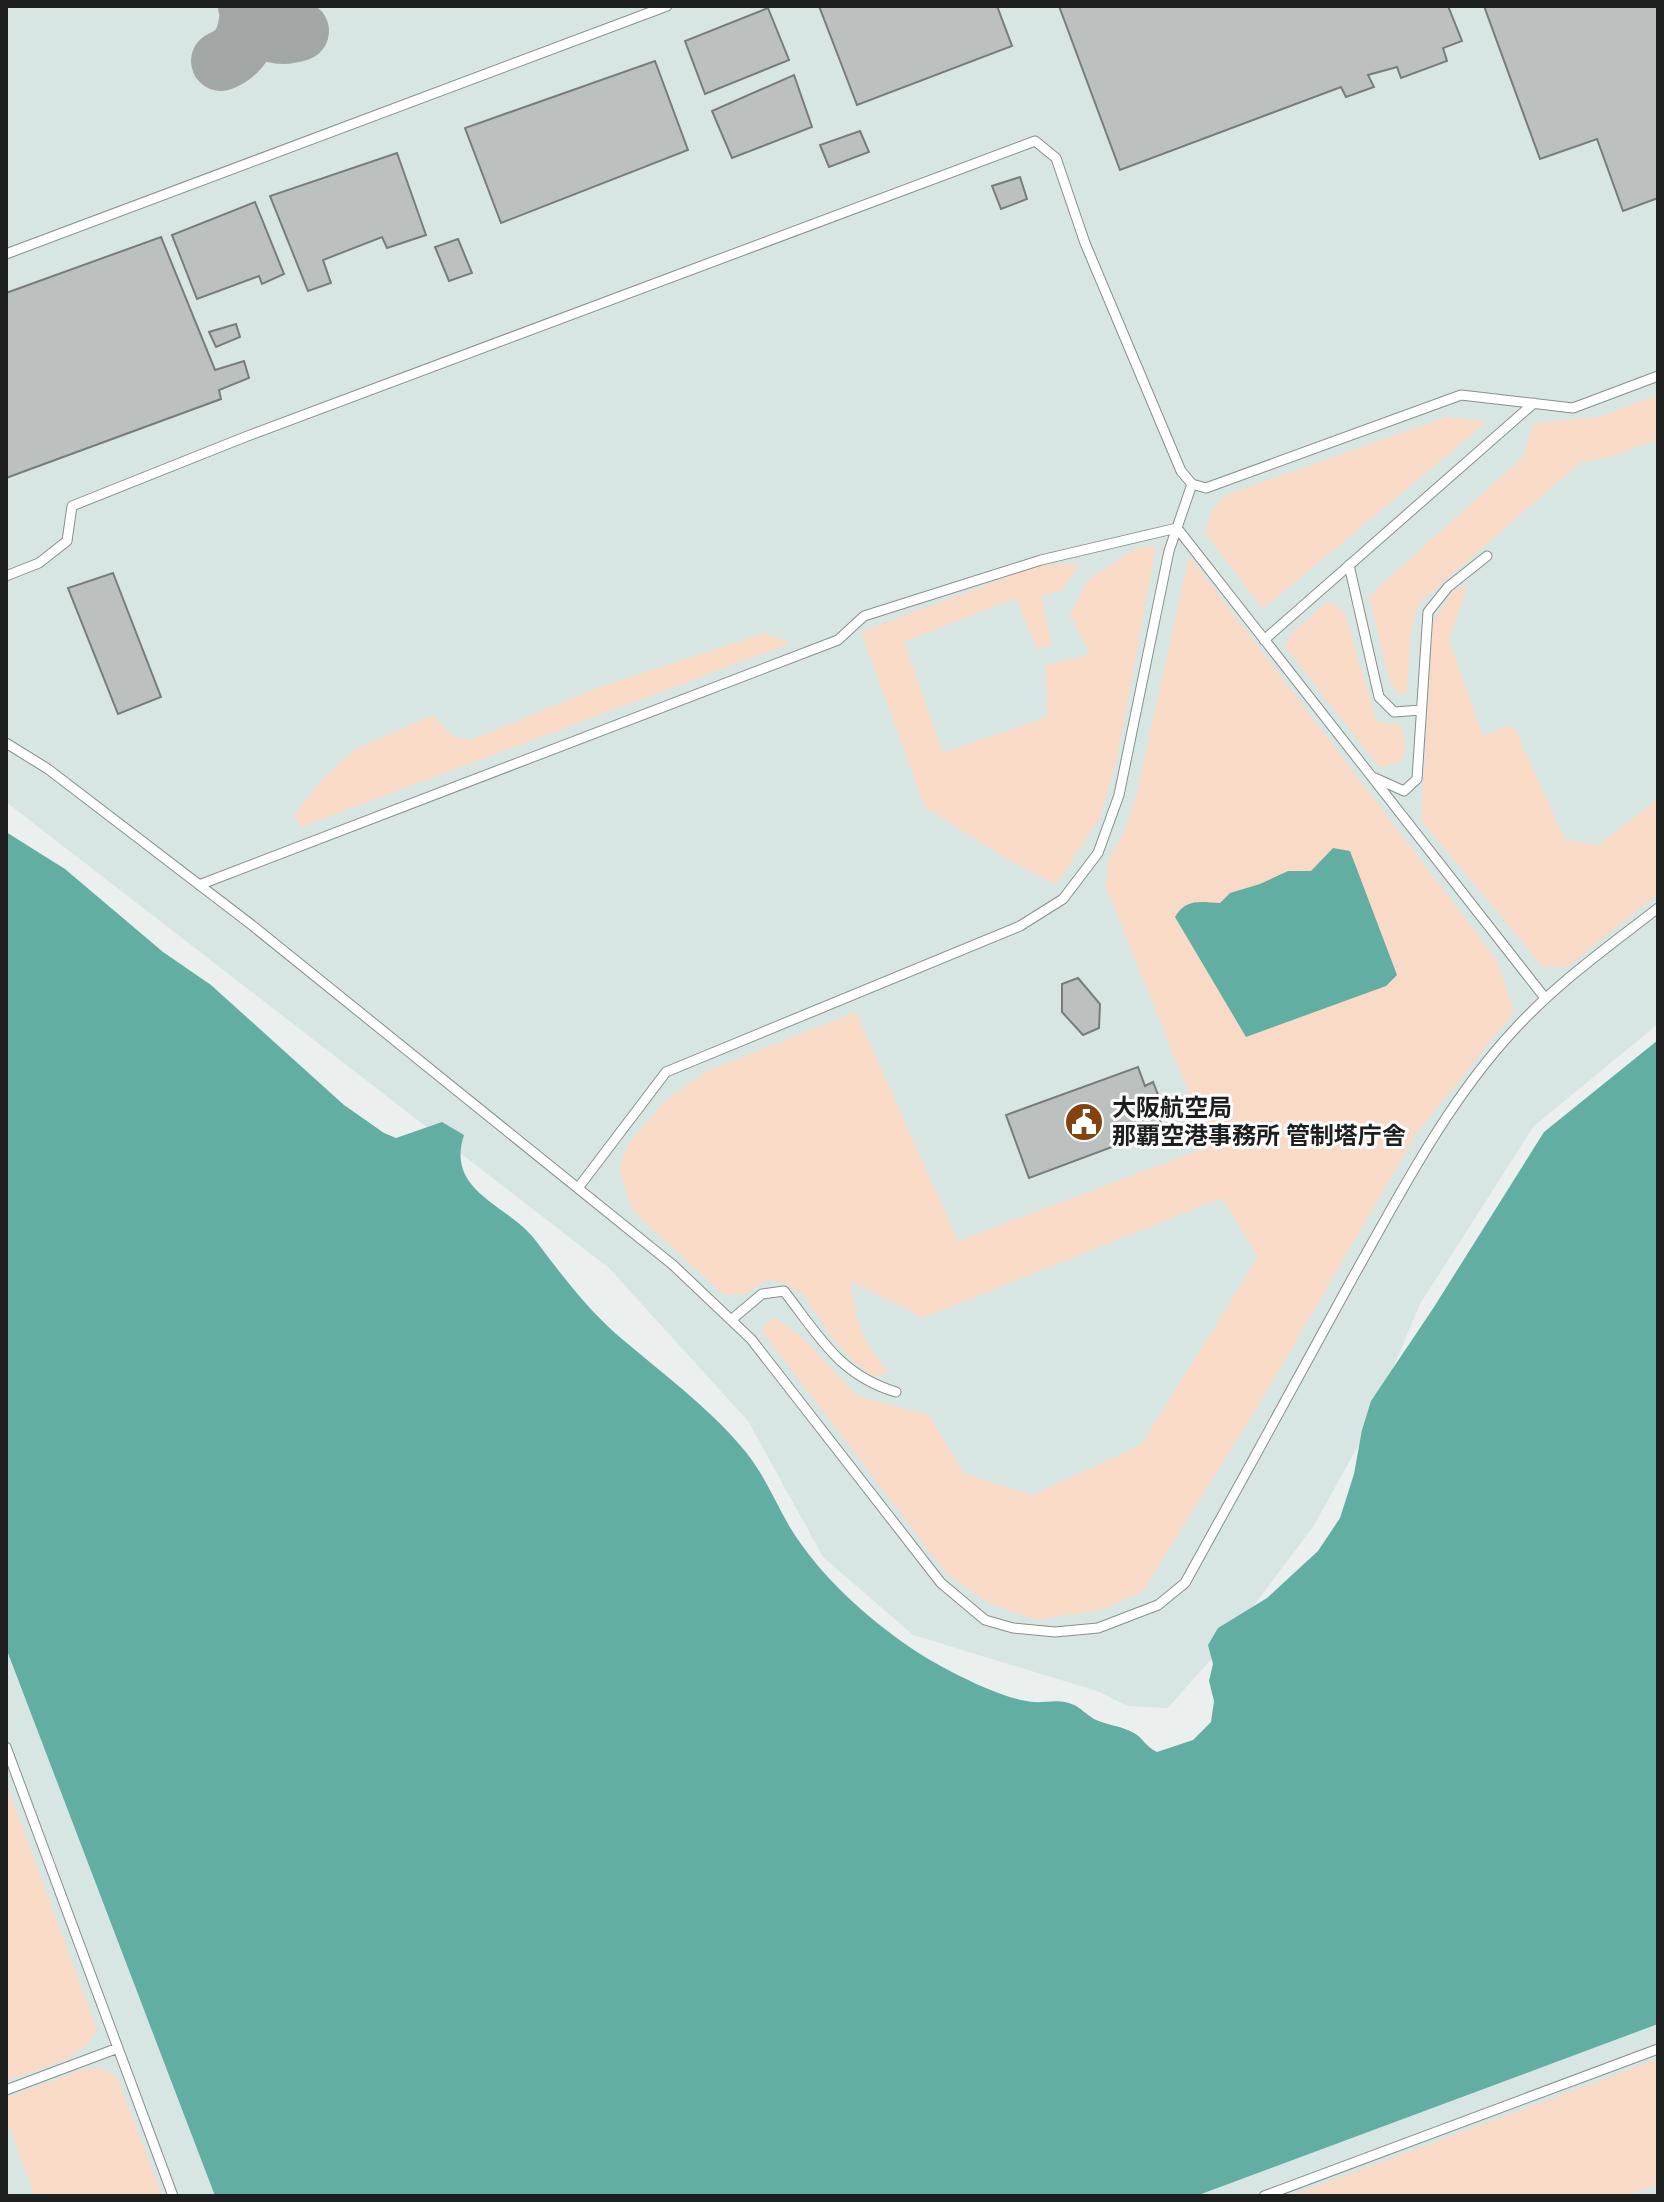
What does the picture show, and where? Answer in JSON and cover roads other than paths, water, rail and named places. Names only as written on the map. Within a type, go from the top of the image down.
[{"type":"lane","points":[[6,254],[667,6]]},
{"type":"lane","points":[[6,576],[39,563],[67,541],[72,506],[260,431],[1035,141],[1056,158],[1085,243],[1181,471],[1192,484],[1206,488],[1461,395],[1573,408],[1658,376]]},
{"type":"lane","points":[[1264,640],[1534,403]]},
{"type":"lane","points":[[578,1188],[666,1072],[1020,926],[1063,899],[1098,853],[1119,795],[1169,551],[1192,484]]},
{"type":"lane","points":[[1177,528],[1545,998]]},
{"type":"lane","points":[[199,885],[838,640],[864,616],[1041,560],[1177,528]]},
{"type":"lane","points":[[1372,777],[1404,791],[1417,779],[1428,612],[1448,587],[1487,556]]},
{"type":"lane","points":[[1349,565],[1379,697],[1394,712],[1421,710]]},
{"type":"lane","points":[[6,743],[48,769],[199,885],[673,1265],[761,1351],[941,1583],[985,1620],[1013,1628],[1055,1632],[1098,1628],[1158,1605],[1185,1583],[1417,1166],[1464,1093],[1512,1032],[1555,987],[1658,908]]},
{"type":"lane","points":[[731,1320],[762,1294],[784,1291],[840,1362],[873,1385],[896,1392]]},
{"type":"lane","points":[[6,1747],[173,2196]]},
{"type":"lane","points":[[6,2090],[118,2048]]},
{"type":"lane","points":[[1264,2196],[1658,2049]]},
{"type":"place","name":"大阪航空局 那覇空港事務所 管制塔庁舎","points":[[1084,1122]]}]
